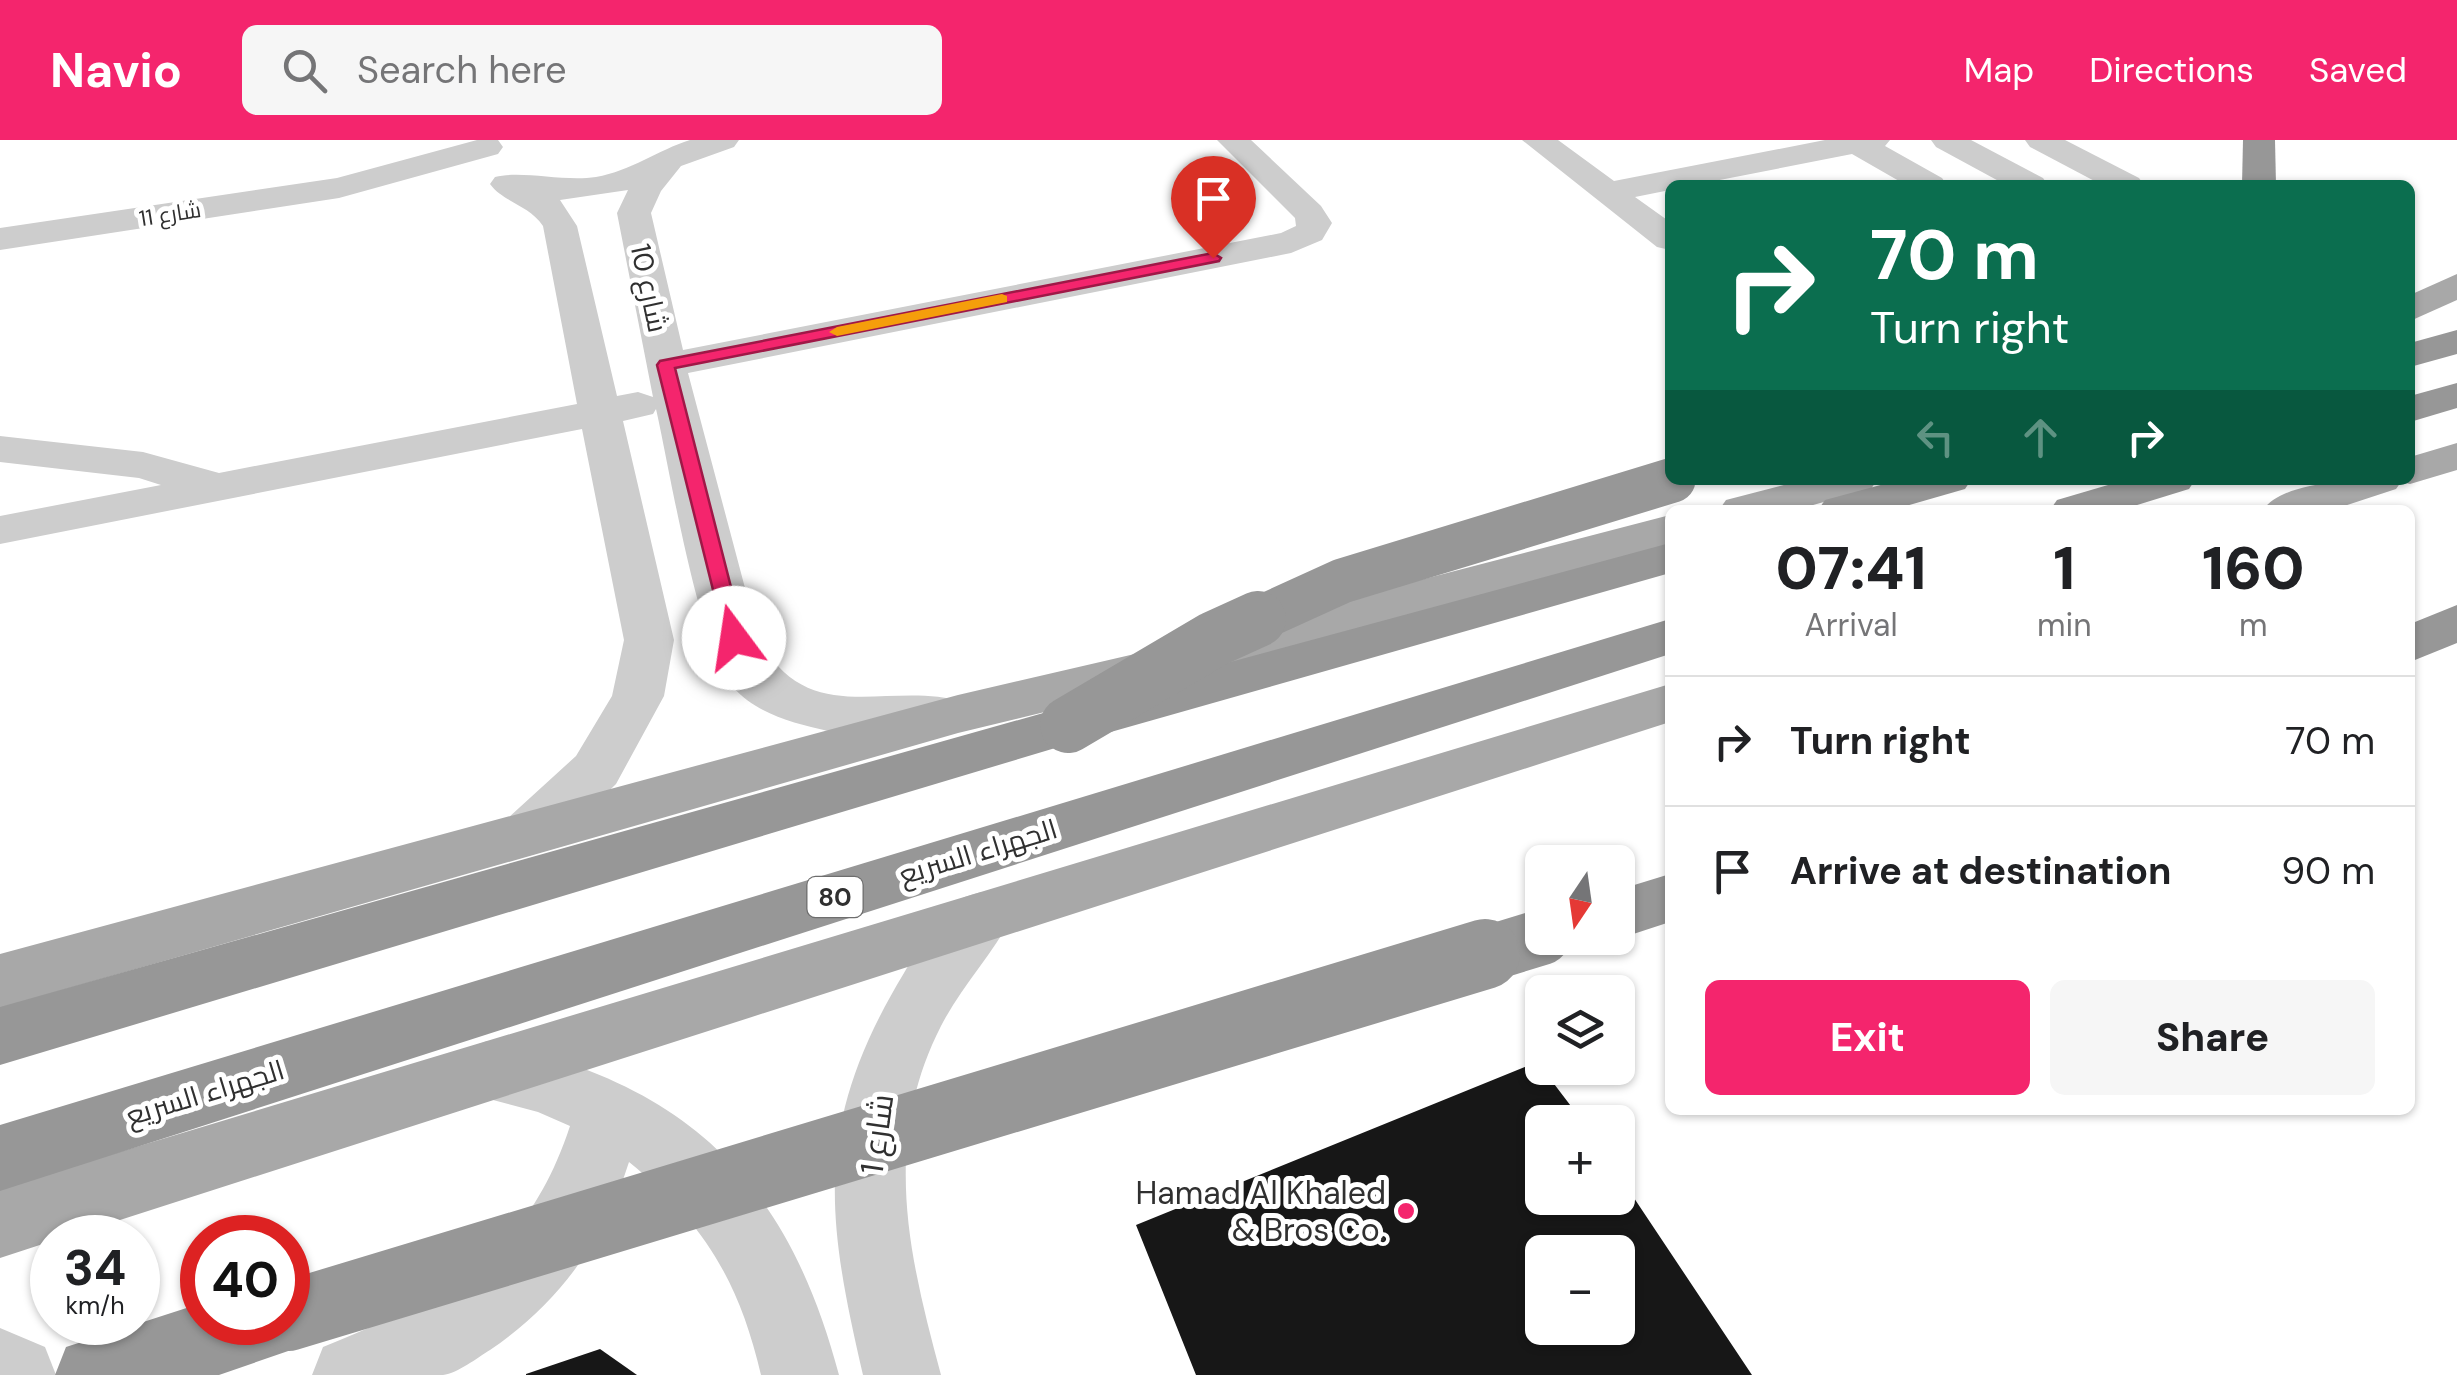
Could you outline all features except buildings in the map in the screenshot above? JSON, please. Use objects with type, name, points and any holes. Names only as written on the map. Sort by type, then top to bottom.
[{"type":"highway","points":[[2259,140],[2259,180]]},
{"type":"highway","points":[[2415,354],[2457,342]]},
{"type":"highway","points":[[2415,408],[2457,395]]},
{"type":"highway","points":[[1068,725],[1214,639],[1342,581],[1665,483]]},
{"type":"highway","points":[[1860,505],[1931,485]]},
{"type":"highway","points":[[2089,505],[2156,485]]},
{"type":"highway","points":[[0,1036],[1068,725],[1665,559]]},
{"type":"highway","points":[[2415,643],[2457,622]]},
{"type":"highway","name":"الجهراء السريع","points":[[0,1158],[1665,638]]},
{"type":"highway","points":[[1635,909],[1665,900]]},
{"type":"highway","points":[[310,1309],[1525,942]]},
{"type":"highway","points":[[94,1375],[192,1345]]},
{"type":"main road","points":[[2415,307],[2457,286]]},
{"type":"main road","points":[[2415,469],[2457,456]]},
{"type":"main road","points":[[1761,505],[1836,485]]},
{"type":"main road","points":[[2302,505],[2364,485]]},
{"type":"main road","points":[[0,981],[958,714],[1140,671],[1665,530]]},
{"type":"main road","points":[[0,1223],[1665,705]]},
{"type":"street","points":[[676,152],[723,140]]},
{"type":"street","points":[[0,530],[602,411],[670,381],[1292,242],[1310,233],[1315,223],[1309,212],[1233,140]]},
{"type":"street","points":[[1538,140],[1665,235]]},
{"type":"street","points":[[1948,140],[2022,180]]},
{"type":"street","points":[[2040,140],[2117,180]]},
{"type":"street","points":[[1705,180],[1730,178],[1789,156],[1865,142],[1922,180]]},
{"type":"street","points":[[492,144],[481,161],[488,174],[547,206],[560,226],[649,640],[638,696],[596,770],[528,834]]},
{"type":"street","name":"شارع 11","points":[[0,240],[339,188],[492,144]]},
{"type":"street","name":"شارع 11","points":[[339,188],[512,185],[555,190],[597,186],[637,176],[676,152]]},
{"type":"street","name":"شارع 10","points":[[676,152],[646,189],[634,213],[670,381],[734,638],[752,675],[794,704],[862,719],[958,714]]},
{"type":"street","points":[[1789,156],[1828,180]]},
{"type":"street","points":[[1608,192],[1665,183]]},
{"type":"street","points":[[0,449],[143,464],[211,486]]},
{"type":"street","points":[[0,563],[54,519]]},
{"type":"street","name":"شارع 1","points":[[902,1375],[877,1272],[869,1213],[869,1154],[895,1047],[947,956],[981,918]]},
{"type":"street","points":[[487,1071],[551,1086],[610,1111],[675,1154],[710,1186],[751,1238],[792,1330],[800,1375]]},
{"type":"street","points":[[350,1375],[450,1334],[507,1294],[552,1246],[581,1195],[610,1111]]},
{"type":"street","points":[[0,1367],[17,1375]]},
{"type":"slow traffic","points":[[837,332],[1002,299]]},
{"type":"place","name":"Hamad Al Khaled & Bros Co.","points":[[1406,1211]]},
{"type":"route","points":[[734,638],[666,365],[1213,258]]}]
